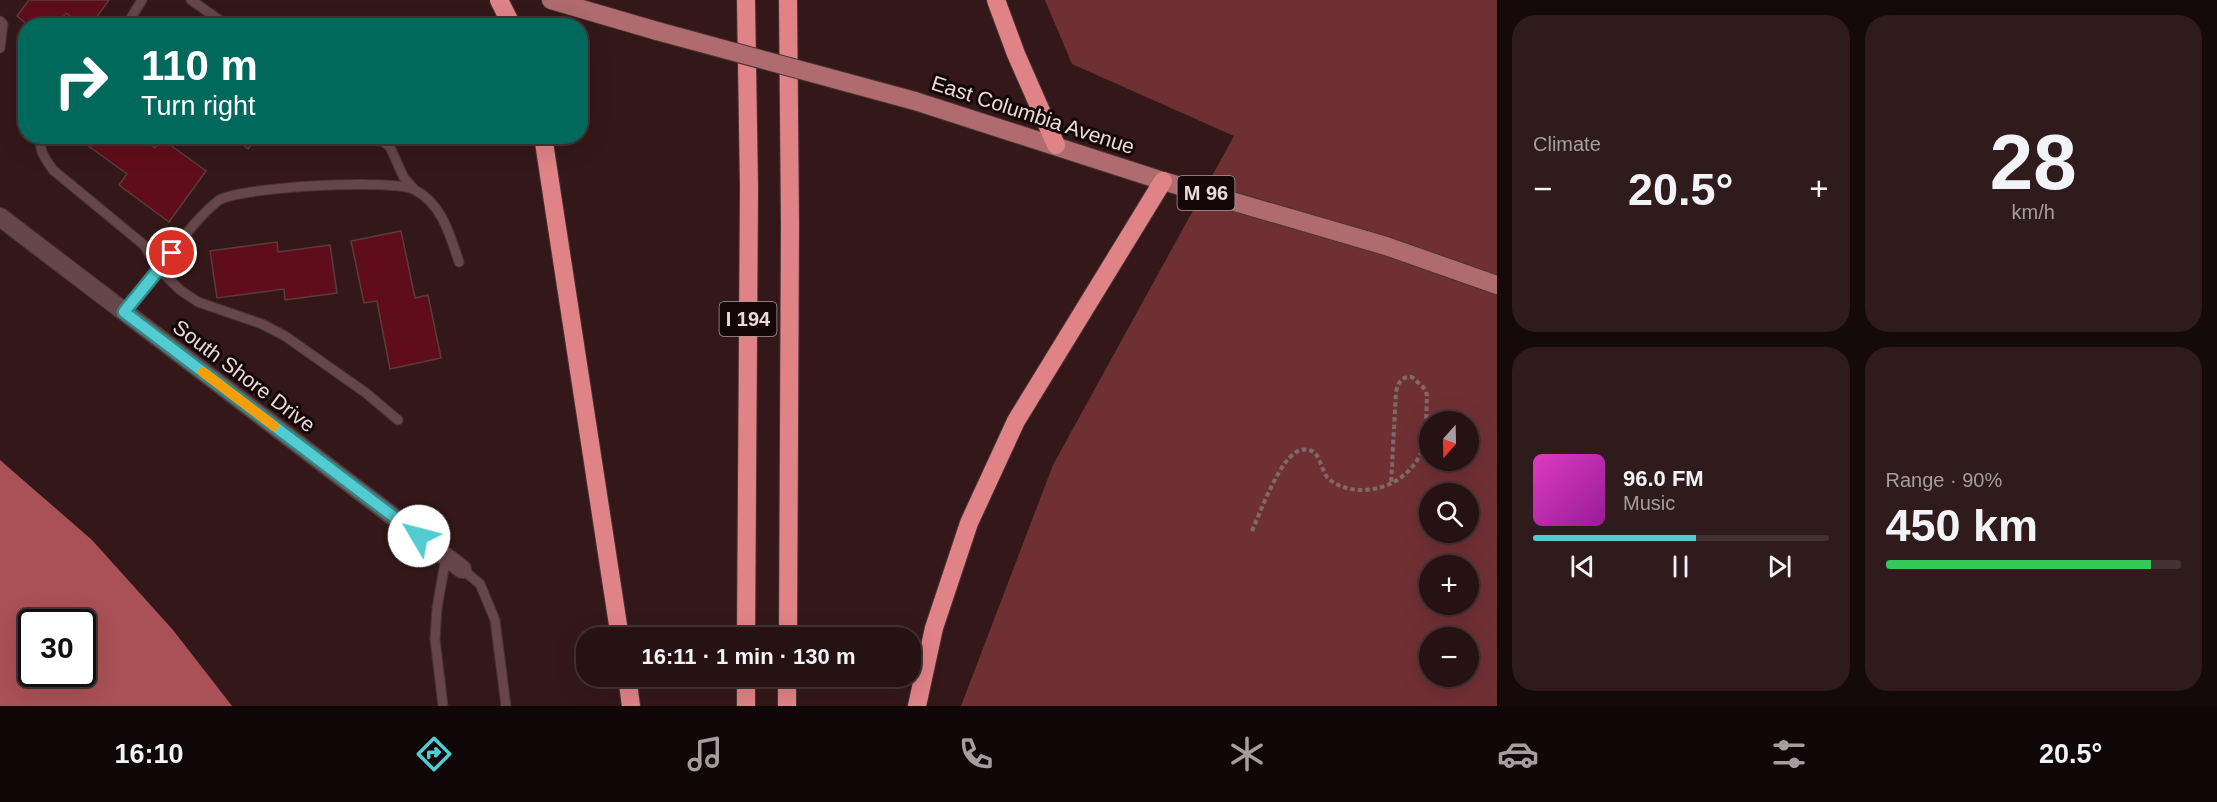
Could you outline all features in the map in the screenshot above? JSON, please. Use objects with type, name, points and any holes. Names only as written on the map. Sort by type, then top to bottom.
[{"type":"highway","points":[[499,0],[508,18]]},
{"type":"highway","name":"I 194","points":[[746,0],[749,188],[746,627]]},
{"type":"highway","name":"I 194","points":[[788,627],[789,0]]},
{"type":"highway","points":[[996,0],[1016,54],[1056,145]]},
{"type":"highway","points":[[544,144],[618,627]]},
{"type":"highway","points":[[917,706],[934,628],[969,523],[1011,432],[1163,181]]},
{"type":"highway","points":[[628,687],[631,706]]},
{"type":"highway","points":[[746,687],[746,706]]},
{"type":"highway","points":[[787,706],[788,687]]},
{"type":"main road","name":"East Columbia Avenue","points":[[551,0],[915,101],[1163,181],[1386,246],[1497,285]]},
{"type":"street","name":"South Shore Drive","points":[[0,218],[462,569]]},
{"type":"lane","points":[[131,18],[142,0]]},
{"type":"lane","points":[[190,0],[216,18]]},
{"type":"lane","points":[[0,21],[3,24],[0,48]]},
{"type":"lane","points":[[40,144],[42,154],[53,170],[144,245],[159,269],[180,290],[198,302],[262,324],[285,336],[366,393],[398,420]]},
{"type":"lane","points":[[386,144],[390,147],[404,178],[438,210],[459,262]]},
{"type":"lane","points":[[124,312],[197,221],[220,199],[296,187],[391,184],[413,188]]},
{"type":"lane","points":[[443,706],[435,639],[437,608],[446,556]]},
{"type":"lane","points":[[462,569],[480,584],[495,620],[506,706]]},
{"type":"path","points":[[1252,531],[1275,477],[1295,452],[1303,449],[1310,450],[1316,454],[1325,476],[1351,489],[1370,489],[1391,484],[1409,471],[1422,451],[1427,395],[1425,388],[1412,376],[1401,379],[1396,392],[1391,484]]},
{"type":"shaded area","points":[[1045,0],[1497,0],[1497,706],[961,706],[1053,465],[1234,136],[1072,64]]},
{"type":"shaded area","points":[[0,460],[92,540],[173,630],[232,706],[0,706]]},
{"type":"building","points":[[29,0],[109,0],[96,18],[73,18],[66,13],[63,18],[19,18],[17,16]]},
{"type":"building","points":[[86,144],[150,144],[155,148],[158,144],[169,144],[206,171],[169,222],[119,185],[127,174]]},
{"type":"building","points":[[242,144],[252,144],[248,149]]},
{"type":"building","points":[[401,231],[415,298],[428,295],[441,358],[390,369],[377,301],[364,303],[351,241]]},
{"type":"building","points":[[277,242],[278,252],[330,245],[337,293],[285,300],[284,289],[217,298],[210,251]]},
{"type":"slow traffic","points":[[203,372],[274,426]]},
{"type":"route","points":[[172,253],[124,312],[419,536]]}]
